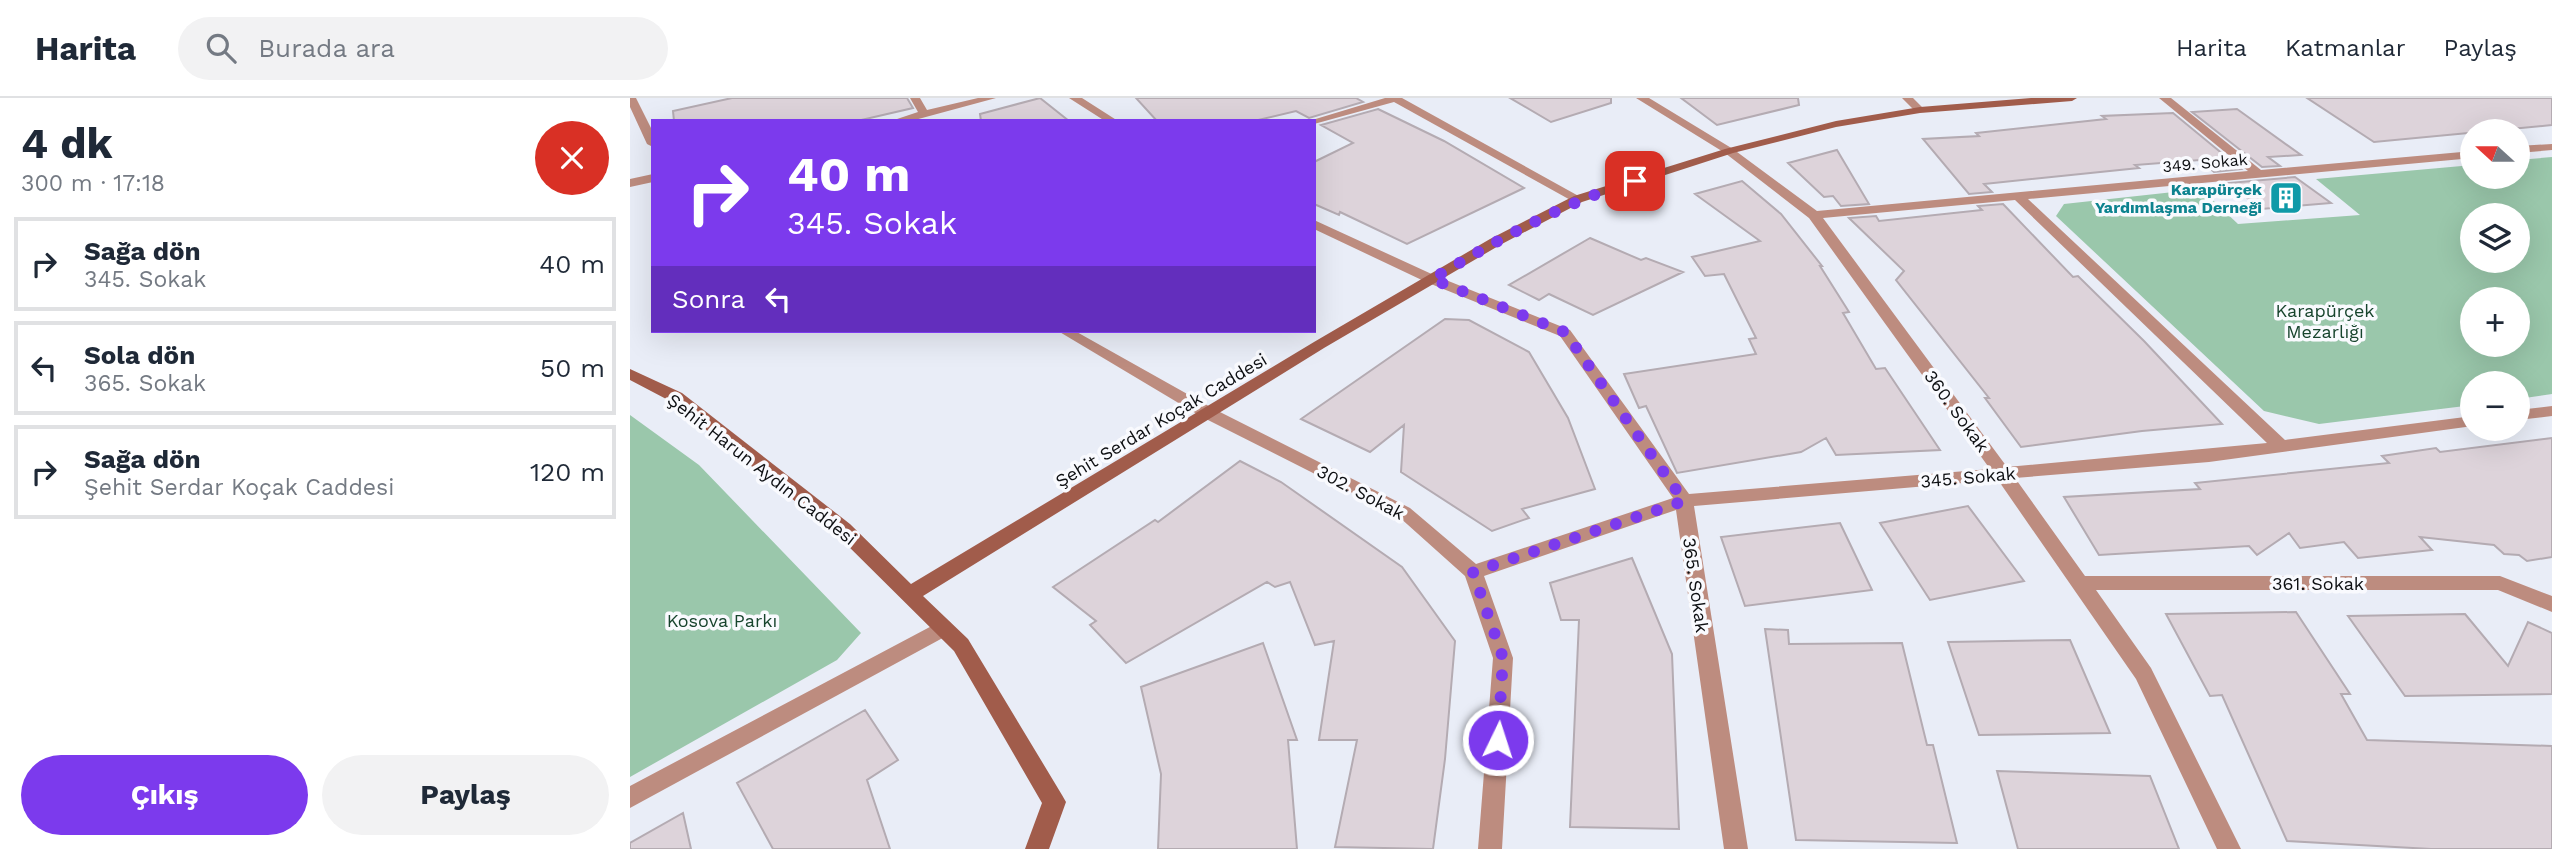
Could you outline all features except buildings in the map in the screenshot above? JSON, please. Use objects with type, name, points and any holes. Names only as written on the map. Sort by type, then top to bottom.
[{"type":"street","points":[[631,98],[636,120],[651,141]]},
{"type":"street","points":[[915,98],[924,114]]},
{"type":"street","points":[[904,119],[991,98]]},
{"type":"street","points":[[1074,98],[1110,119]]},
{"type":"street","points":[[1316,120],[1395,98],[1578,199]]},
{"type":"street","name":"360. Sokak","points":[[1641,98],[1729,151],[1814,215],[2003,474],[2144,674],[2229,849]]},
{"type":"street","points":[[1907,98],[1920,110]]},
{"type":"street","name":"Şehit Serdar Koçak Caddesi","points":[[909,595],[1432,279],[1578,199],[1729,151],[1836,124],[1920,110],[2072,98]]},
{"type":"street","points":[[2164,98],[2259,174]]},
{"type":"street","points":[[2530,149],[2552,147]]},
{"type":"street","name":"349. Sokak","points":[[1814,215],[2460,155]]},
{"type":"street","points":[[630,183],[651,178]]},
{"type":"street","points":[[2018,195],[2281,446]]},
{"type":"street","name":"365. Sokak","points":[[1316,225],[1432,279],[1565,332],[1684,501],[1735,849]]},
{"type":"street","name":"302. Sokak","points":[[1068,333],[1208,413],[1404,512],[1473,572],[1503,658],[1490,849]]},
{"type":"street","name":"Şehit Harun Aydın Caddesi","points":[[630,374],[676,397],[843,529],[961,645],[1054,802],[1037,849]]},
{"type":"street","points":[[2530,414],[2552,411]]},
{"type":"street","name":"345. Sokak","points":[[1473,572],[1684,501],[2003,474],[2281,446],[2460,423]]},
{"type":"street","name":"361. Sokak","points":[[2080,583],[2500,583],[2552,604]]},
{"type":"street","points":[[630,798],[943,628]]},
{"type":"green space","name":"Karapürçek Mezarlığı","points":[[2552,157],[2552,394],[2530,397],[2530,371],[2460,371],[2460,407],[2319,424],[2264,411],[2056,216],[2064,204],[2201,189],[2238,224],[2360,215],[2316,179],[2460,166],[2460,189],[2530,189],[2530,159]]},
{"type":"green space","name":"Kosova Parkı","points":[[630,415],[699,465],[861,633],[837,660],[630,777]]},
{"type":"place","name":"Karapürçek Yardımlaşma Derneği","points":[[2286,198]]},
{"type":"route","points":[[1498,740],[1503,658],[1473,572],[1684,501],[1565,332],[1432,279],[1549,213],[1578,199],[1635,181]]}]
